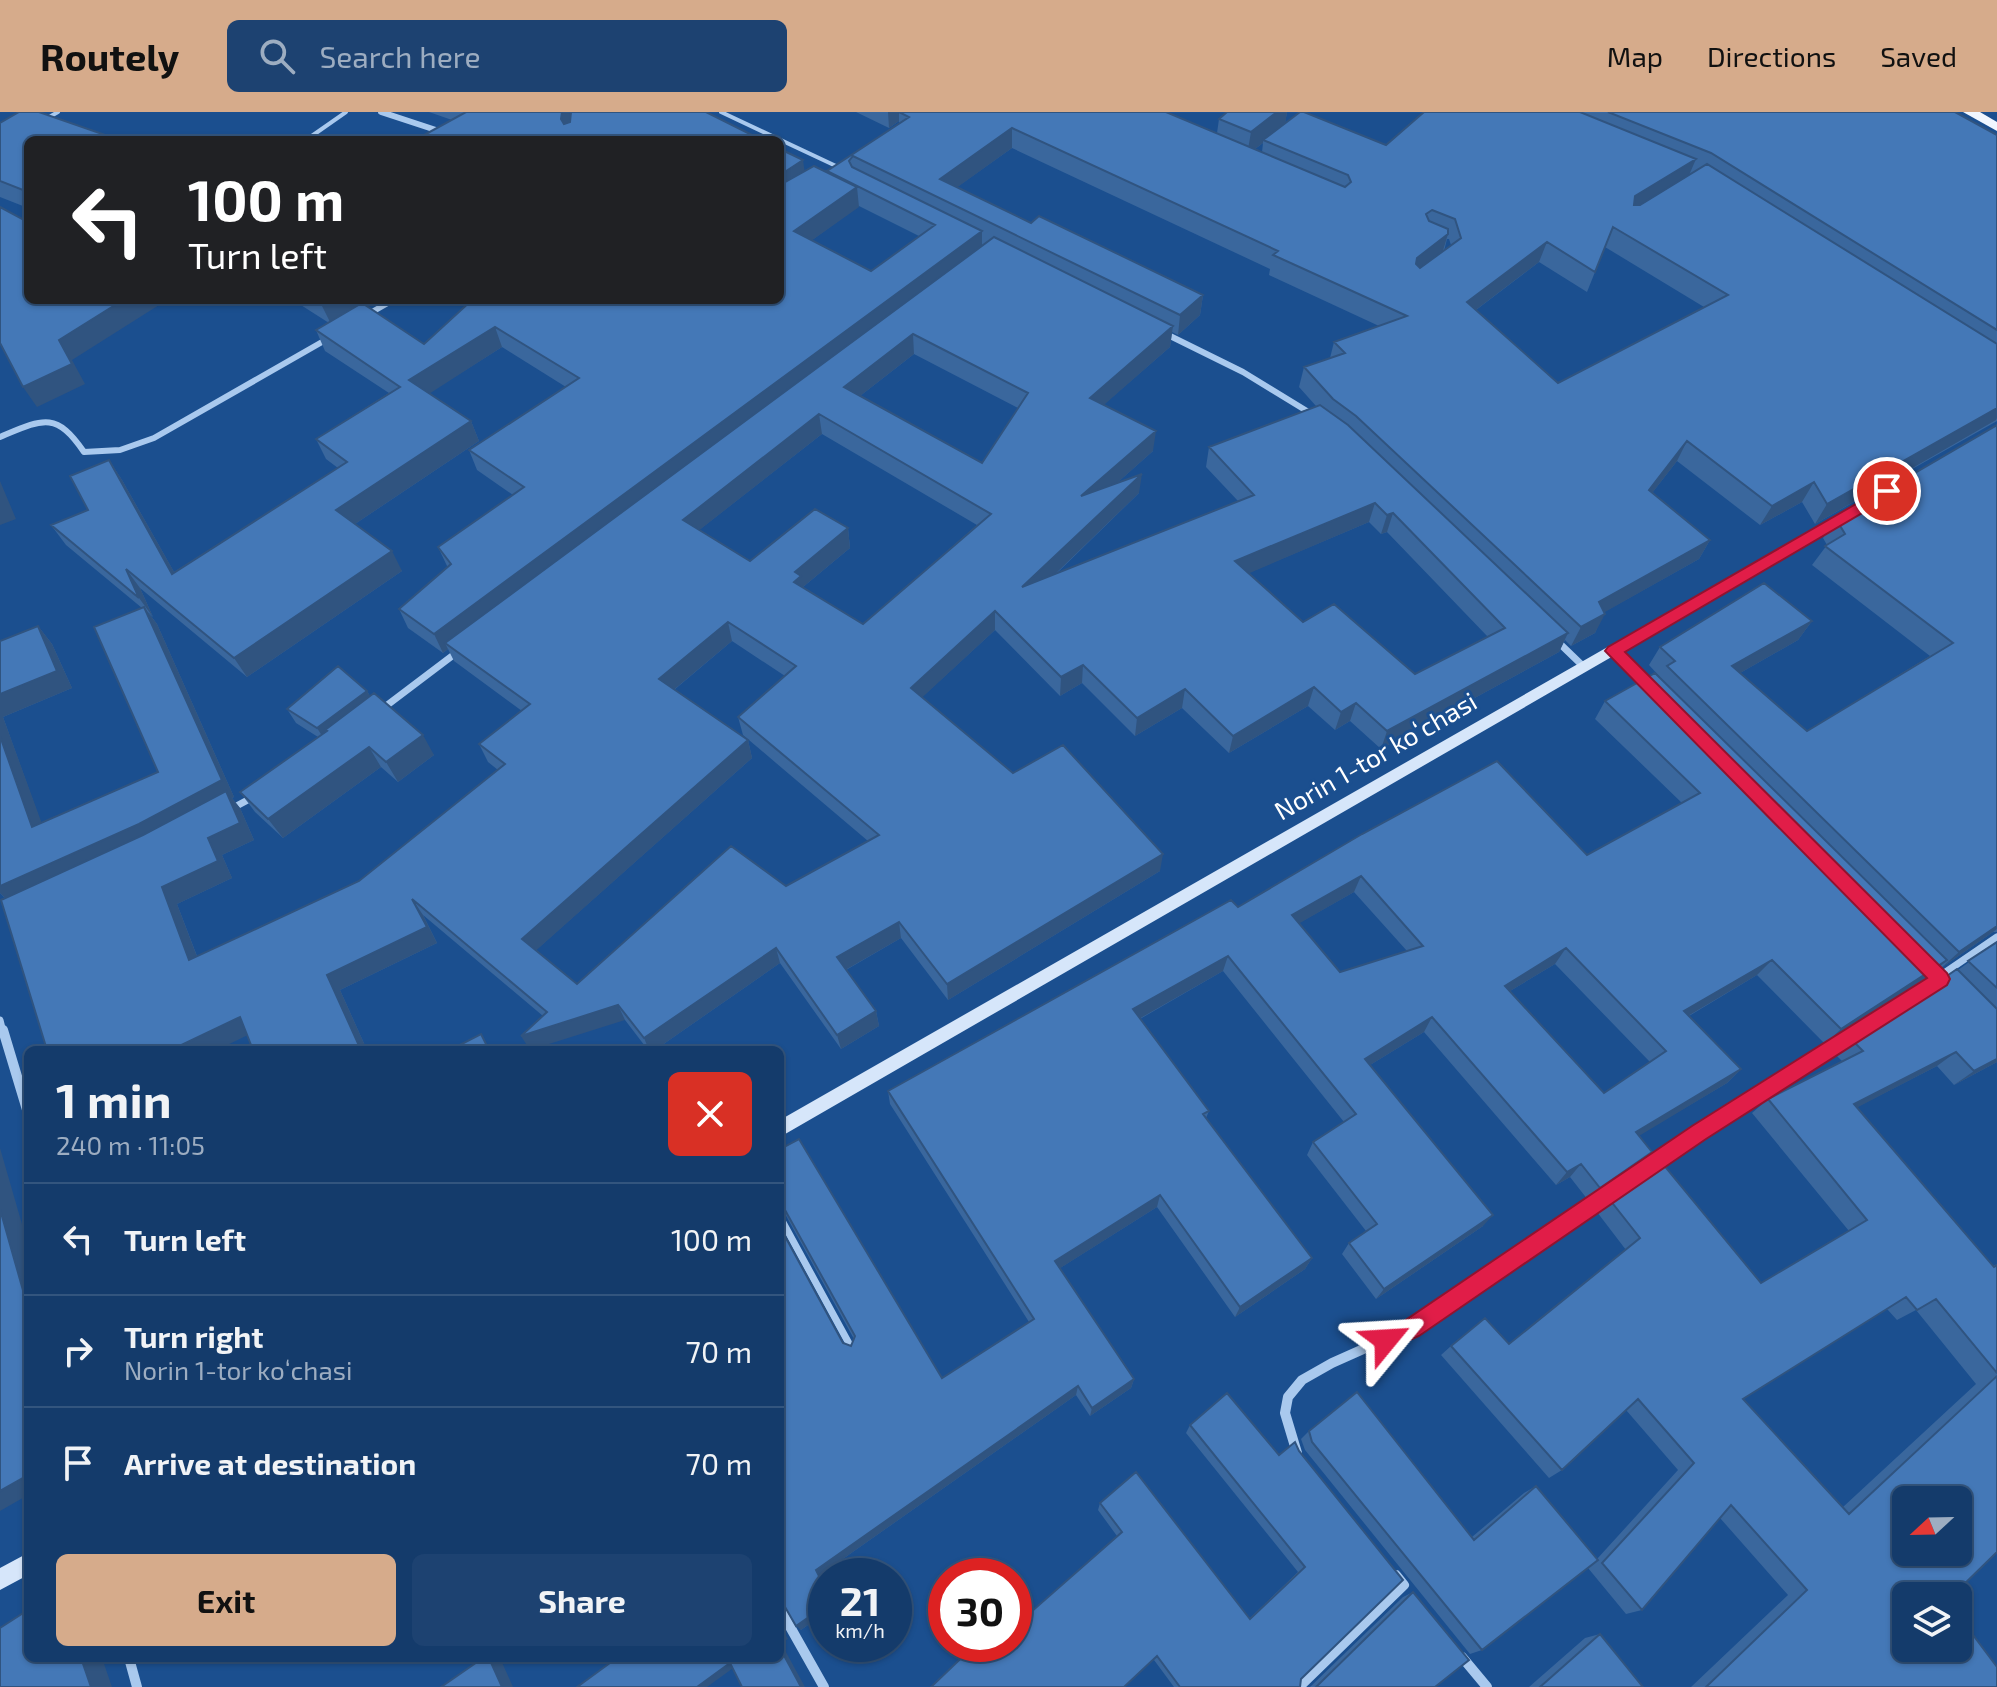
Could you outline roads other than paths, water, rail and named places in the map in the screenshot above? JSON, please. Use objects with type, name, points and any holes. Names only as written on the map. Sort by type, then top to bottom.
[{"type":"main road","points":[[1970,112],[1997,127]]},
{"type":"street","points":[[381,112],[450,134]]},
{"type":"street","points":[[353,324],[386,304]]},
{"type":"street","points":[[1160,331],[1284,395],[1327,425]]},
{"type":"street","points":[[0,437],[29,425],[53,423],[69,429],[84,452],[103,454],[128,450],[339,332]]},
{"type":"street","name":"Norin 1-tor koʻchasi","points":[[784,1127],[1860,507]]},
{"type":"street","points":[[1551,635],[1584,667]]},
{"type":"street","points":[[369,719],[468,644]]},
{"type":"street","points":[[1613,651],[1658,697]]},
{"type":"street","points":[[222,814],[260,793]]},
{"type":"street","points":[[1308,1466],[1288,1436],[1286,1418],[1290,1391],[1306,1377],[1411,1329],[1699,1133],[1941,979],[1997,937]]},
{"type":"street","points":[[1929,968],[1952,990]]},
{"type":"street","points":[[0,1020],[24,1100]]},
{"type":"street","points":[[1385,1562],[1413,1597]]},
{"type":"street","points":[[0,1580],[24,1565]]},
{"type":"street","points":[[1299,1687],[1404,1585]]},
{"type":"street","points":[[784,1616],[824,1687]]},
{"type":"street","points":[[1450,1642],[1487,1687]]},
{"type":"street","points":[[130,1662],[137,1687]]},
{"type":"lane","points":[[35,126],[58,112]]},
{"type":"lane","points":[[312,136],[346,112]]},
{"type":"lane","points":[[721,112],[772,136]]},
{"type":"lane","points":[[784,142],[836,166]]},
{"type":"lane","points":[[825,173],[848,158]]},
{"type":"lane","points":[[784,1224],[852,1349]]}]
